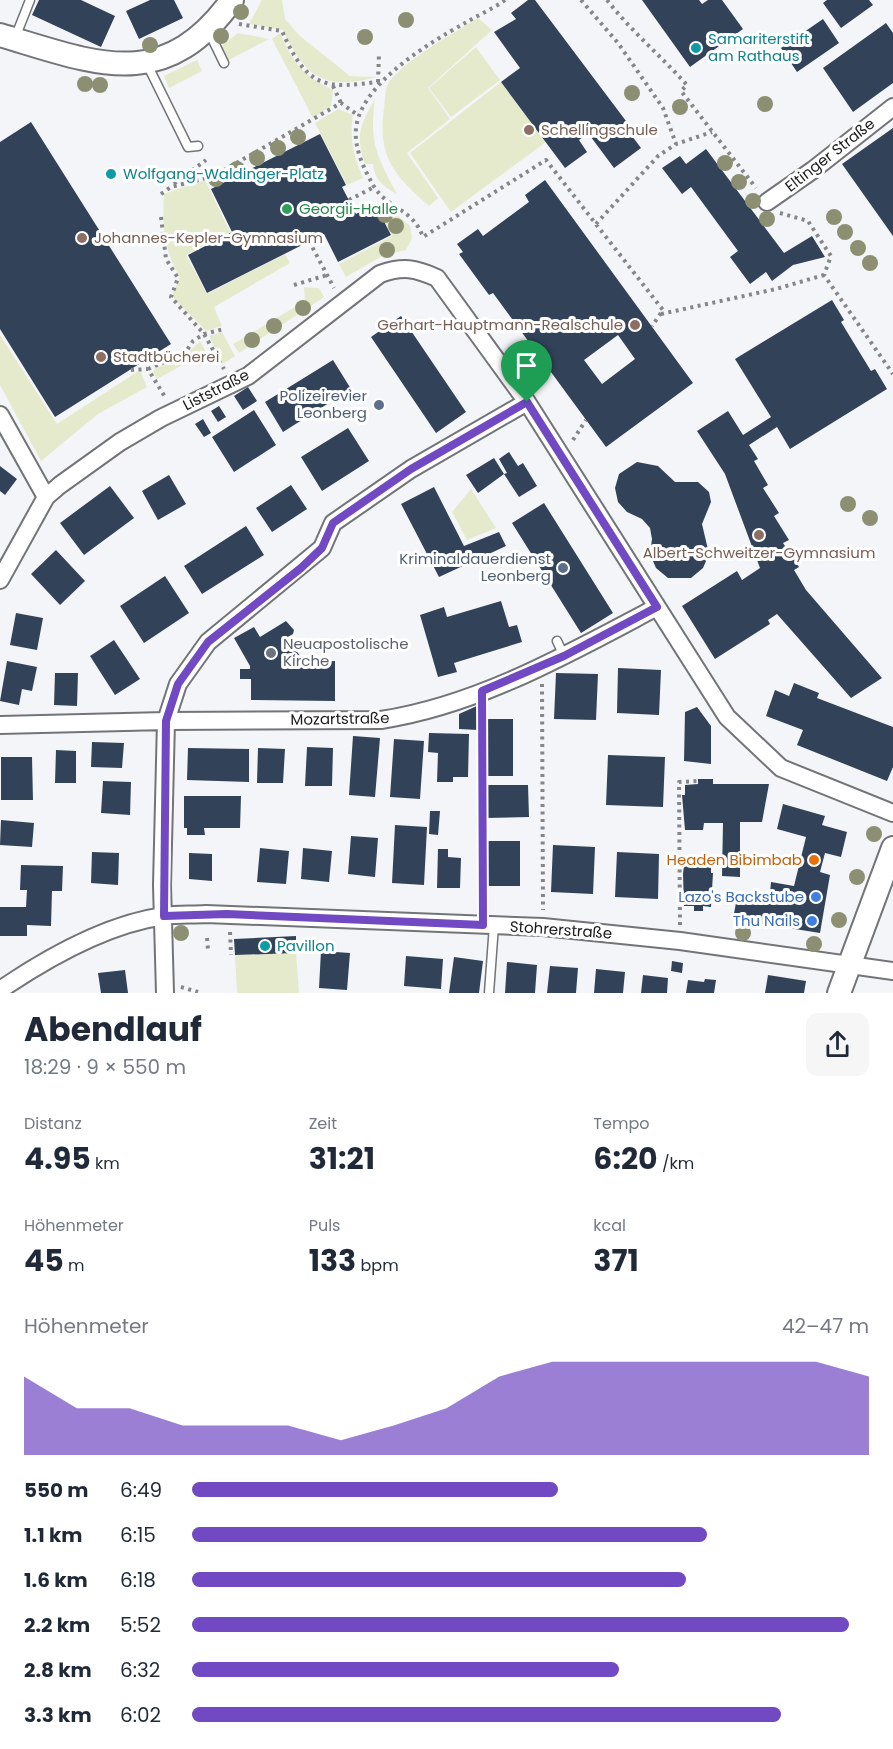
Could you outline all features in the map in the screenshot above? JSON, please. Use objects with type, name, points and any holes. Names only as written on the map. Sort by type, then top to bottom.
[{"type":"street","points":[[7,37],[89,61],[114,65],[146,62],[169,56],[213,25],[232,0]]},
{"type":"street","name":"Eltinger Straße","points":[[767,202],[813,170],[893,107]]},
{"type":"street","name":"Liststraße","points":[[0,580],[46,498],[120,442],[173,411],[248,376],[380,274],[398,268],[416,268],[437,278],[527,402]]},
{"type":"street","points":[[165,993],[166,721],[178,684],[208,642],[303,572],[322,548],[333,523],[411,469],[527,402],[727,717],[781,768],[893,813]]},
{"type":"street","points":[[0,416],[46,498]]},
{"type":"street","name":"Mozartstraße","points":[[0,725],[166,721],[381,720],[404,710],[482,691],[542,665],[560,649],[657,607]]},
{"type":"street","points":[[839,993],[893,848]]},
{"type":"street","name":"Stohrerstraße","points":[[0,990],[48,958],[130,925],[164,916],[227,914],[543,927],[680,941],[893,971]]},
{"type":"lane","points":[[7,37],[30,0]]},
{"type":"lane","points":[[213,25],[224,63]]},
{"type":"lane","points":[[146,62],[188,147],[198,146]]},
{"type":"lane","points":[[489,925],[489,993]]},
{"type":"path","points":[[505,0],[409,57],[384,81],[359,116],[356,130],[357,145],[374,187],[385,199],[417,222],[423,237],[546,160],[663,310],[652,326]]},
{"type":"path","points":[[581,0],[618,43],[663,108],[676,144]]},
{"type":"path","points":[[607,0],[628,28],[656,51],[687,86],[681,91],[767,202],[782,215],[808,221],[831,256],[824,275]]},
{"type":"path","points":[[213,25],[282,31],[295,60],[317,80],[333,87],[384,81]]},
{"type":"path","points":[[378,82],[379,53]]},
{"type":"path","points":[[333,87],[342,103],[359,116]]},
{"type":"path","points":[[171,187],[214,176],[342,103]]},
{"type":"path","points":[[596,225],[658,156],[676,144],[712,132]]},
{"type":"path","points":[[161,194],[206,160]]},
{"type":"path","points":[[349,200],[374,187]]},
{"type":"path","points":[[161,217],[166,259],[178,278],[171,297],[204,334],[231,383]]},
{"type":"path","points":[[309,241],[342,305]]},
{"type":"path","points":[[294,285],[327,275]]},
{"type":"path","points":[[660,314],[776,289],[824,275]]},
{"type":"path","points":[[824,275],[893,374]]},
{"type":"path","points":[[130,370],[148,369],[185,353],[193,341],[204,334],[224,329]]},
{"type":"path","points":[[148,369],[173,411]]},
{"type":"path","points":[[562,455],[586,420]]},
{"type":"path","points":[[542,665],[543,927]]},
{"type":"path","points":[[482,691],[489,925]]},
{"type":"path","points":[[680,941],[679,782],[698,782]]},
{"type":"path","points":[[207,938],[208,950]]},
{"type":"path","points":[[230,939],[231,956]]},
{"type":"path","points":[[189,992],[198,992]]},
{"type":"green space","points":[[262,0],[282,0],[285,19],[300,36],[350,76],[377,77],[343,82],[330,81],[318,76],[300,59],[283,30],[249,24]]},
{"type":"green space","points":[[478,18],[492,30],[428,88],[450,119],[407,153],[438,198],[429,206],[398,175],[386,153],[383,126],[386,88],[402,68]]},
{"type":"green space","points":[[238,33],[269,39],[225,62],[219,48]]},
{"type":"green space","points":[[280,33],[300,67],[313,79],[333,90],[331,106],[313,118],[272,39]]},
{"type":"green space","points":[[476,47],[500,80],[451,117],[429,88]]},
{"type":"green space","points":[[197,60],[202,71],[169,88],[164,76]]},
{"type":"green space","points":[[501,82],[546,142],[451,212],[410,153]]},
{"type":"green space","points":[[375,99],[373,127],[376,149],[397,194],[380,182],[373,164],[365,164],[360,146],[363,124]]},
{"type":"green space","points":[[338,109],[353,115],[353,147],[363,178],[347,185],[315,123]]},
{"type":"green space","points":[[205,180],[230,232],[186,255],[207,294],[285,254],[290,263],[214,307],[222,326],[206,331],[172,296],[180,277],[170,258],[163,216],[164,194]]},
{"type":"green space","points":[[377,204],[384,204],[410,226],[412,238],[406,250],[382,256],[346,277],[339,264],[392,236]]},
{"type":"green space","points":[[304,287],[319,288],[324,297],[239,353],[233,344],[305,301]]},
{"type":"green space","points":[[222,332],[235,356],[223,364],[209,336]]},
{"type":"green space","points":[[0,335],[57,424],[140,370],[147,387],[98,414],[41,461],[0,385]]},
{"type":"green space","points":[[200,341],[206,352],[157,379],[154,369],[185,356]]},
{"type":"green space","points":[[471,489],[496,528],[467,540],[452,512]]},
{"type":"green space","points":[[296,953],[299,993],[237,993],[235,955]]},
{"type":"building","points":[[39,0],[81,0],[115,16],[101,47],[32,15]]},
{"type":"building","points":[[150,0],[174,0],[183,18],[139,39],[126,11]]},
{"type":"building","points":[[528,0],[535,0],[626,121],[623,124],[641,148],[614,168],[588,133],[579,140],[587,152],[565,168],[501,82],[520,68],[494,32],[516,19],[511,13]]},
{"type":"building","name":"Samariterstift am Rathaus","points":[[642,0],[699,0],[702,4],[708,0],[722,0],[743,29],[690,67]]},
{"type":"building","points":[[827,0],[869,0],[873,5],[841,28],[823,3]]},
{"type":"building","points":[[823,19],[839,43],[797,72],[781,48]]},
{"type":"building","points":[[886,23],[893,33],[893,83],[853,112],[823,68]]},
{"type":"building","points":[[31,122],[171,344],[55,417],[0,329],[0,142]]},
{"type":"building","points":[[893,128],[893,236],[842,164]]},
{"type":"building","name":"Georgii-Halle","points":[[320,134],[346,185],[342,187],[356,214],[375,204],[391,235],[338,262],[324,234],[207,293],[188,255],[232,232],[211,189]]},
{"type":"building","points":[[706,149],[784,253],[812,236],[825,257],[793,265],[772,281],[766,272],[750,284],[730,257],[738,251],[691,187],[682,194],[662,168],[680,156],[686,164]]},
{"type":"building","points":[[545,180],[693,383],[606,447],[493,293],[489,295],[459,254],[463,252],[457,244],[478,229],[483,236],[529,202],[525,195]],"holes":[[[618,335],[635,359],[602,384],[584,360]]]},
{"type":"building","points":[[832,300],[844,320],[841,322],[871,371],[875,369],[887,389],[790,449],[777,427],[749,445],[758,459],[754,461],[768,485],[763,488],[779,513],[774,516],[789,540],[783,543],[799,567],[794,570],[806,590],[882,678],[851,698],[777,614],[768,620],[770,624],[715,659],[682,606],[737,571],[742,580],[760,568],[725,474],[697,431],[728,411],[743,435],[771,417],[735,359]]},
{"type":"building","points":[[401,316],[466,412],[436,433],[371,337]]},
{"type":"building","points":[[333,360],[351,389],[283,432],[265,402]]},
{"type":"building","points":[[248,387],[257,401],[243,410],[234,396]]},
{"type":"building","points":[[219,406],[226,417],[218,422],[211,411]]},
{"type":"building","points":[[254,410],[276,445],[234,472],[212,437]]},
{"type":"building","points":[[203,419],[211,433],[204,437],[195,424]]},
{"type":"building","points":[[348,428],[369,461],[322,491],[301,457]]},
{"type":"building","points":[[509,452],[518,466],[523,463],[537,486],[519,497],[504,474],[507,473],[499,459]]},
{"type":"building","points":[[494,458],[504,474],[478,493],[466,475]]},
{"type":"building","points":[[637,462],[658,466],[675,482],[698,482],[709,492],[711,502],[702,524],[709,554],[703,568],[691,578],[668,578],[656,568],[650,554],[652,539],[650,528],[642,519],[627,512],[618,502],[615,488],[619,474]]},
{"type":"building","points":[[0,466],[17,479],[5,495],[0,491]]},
{"type":"building","points":[[169,475],[186,504],[158,520],[142,491]]},
{"type":"building","points":[[291,485],[307,509],[272,532],[256,508]]},
{"type":"building","points":[[110,486],[134,518],[84,555],[60,523]]},
{"type":"building","points":[[434,487],[464,546],[499,532],[506,546],[439,577],[401,504]]},
{"type":"building","name":"Kriminaldauerdienst Leonberg","points":[[544,503],[613,613],[581,633],[512,523]]},
{"type":"building","points":[[246,526],[264,555],[202,594],[184,566]]},
{"type":"building","points":[[56,550],[85,581],[60,605],[31,574]]},
{"type":"building","points":[[165,576],[189,613],[144,643],[120,606]]},
{"type":"building","points":[[501,601],[509,627],[517,625],[522,642],[454,663],[457,672],[438,677],[420,615],[444,607],[447,617]]},
{"type":"building","points":[[16,613],[43,618],[37,650],[10,645]]},
{"type":"building","name":"Neuapostolische Kirche","points":[[286,621],[294,630],[293,634],[286,638],[305,662],[335,661],[335,701],[251,700],[251,679],[240,679],[240,669],[250,669],[250,666],[234,638],[254,627],[260,637]]},
{"type":"building","points":[[114,640],[140,679],[115,695],[90,656]]},
{"type":"building","points":[[7,661],[37,667],[32,691],[22,689],[19,705],[0,701]]},
{"type":"building","points":[[618,668],[661,670],[659,715],[617,713]]},
{"type":"building","points":[[55,673],[78,673],[77,706],[54,705]]},
{"type":"building","points":[[556,673],[598,674],[596,720],[554,719]]},
{"type":"building","points":[[794,683],[819,693],[817,698],[893,727],[893,767],[887,781],[797,745],[803,730],[766,716],[775,690],[789,696]]},
{"type":"building","points":[[479,705],[478,730],[459,729],[459,714]]},
{"type":"building","points":[[697,707],[711,726],[711,764],[684,761],[685,712]]},
{"type":"building","points":[[480,719],[513,719],[513,776],[480,776]]},
{"type":"building","points":[[429,733],[469,734],[468,777],[453,777],[453,782],[437,782],[438,753],[428,752]]},
{"type":"building","points":[[353,736],[380,738],[375,797],[349,795]]},
{"type":"building","points":[[394,739],[424,741],[420,799],[390,797]]},
{"type":"building","points":[[92,742],[124,743],[122,768],[91,767]]},
{"type":"building","points":[[307,747],[333,748],[332,786],[305,786]]},
{"type":"building","points":[[188,748],[249,749],[249,782],[187,780]]},
{"type":"building","points":[[258,748],[285,749],[283,783],[257,783]]},
{"type":"building","points":[[56,750],[76,751],[76,783],[55,783]]},
{"type":"building","points":[[608,755],[665,757],[663,807],[606,805]]},
{"type":"building","points":[[1,757],[32,757],[33,800],[1,800]]},
{"type":"building","points":[[698,779],[713,779],[713,784],[769,784],[762,822],[740,822],[740,877],[722,876],[723,823],[704,823],[703,830],[685,830],[682,795],[685,795],[685,785],[698,784]]},
{"type":"building","points":[[103,781],[131,782],[130,815],[101,813]]},
{"type":"building","points":[[485,785],[528,785],[529,817],[485,818]]},
{"type":"building","points":[[184,796],[241,796],[240,828],[204,828],[205,835],[187,835],[187,828],[184,828]]},
{"type":"building","points":[[783,804],[825,816],[822,825],[847,832],[841,857],[825,853],[820,872],[830,875],[820,933],[733,919],[738,892],[770,893],[771,882],[794,886],[806,837],[777,829]]},
{"type":"building","points":[[430,811],[440,811],[438,835],[429,834]]},
{"type":"building","points":[[1,820],[34,823],[32,847],[0,845]]},
{"type":"building","points":[[395,825],[427,827],[424,885],[392,883]]},
{"type":"building","points":[[351,836],[378,838],[375,877],[348,874]]},
{"type":"building","points":[[487,841],[520,841],[520,886],[487,886]]},
{"type":"building","points":[[553,845],[595,847],[593,894],[551,892]]},
{"type":"building","points":[[260,848],[289,851],[286,884],[257,882]]},
{"type":"building","points":[[303,848],[332,851],[329,882],[301,879]]},
{"type":"building","points":[[438,849],[448,849],[448,857],[461,858],[460,888],[437,888]]},
{"type":"building","points":[[92,852],[119,853],[118,885],[91,883]]},
{"type":"building","points":[[617,852],[659,854],[658,899],[615,897]]},
{"type":"building","points":[[189,853],[212,854],[212,881],[189,879]]},
{"type":"building","points":[[685,857],[711,857],[711,873],[713,873],[711,907],[703,906],[703,911],[694,911],[694,906],[684,906]]},
{"type":"building","points":[[21,865],[63,866],[62,891],[52,891],[51,926],[27,925],[27,936],[0,936],[0,907],[26,907],[27,890],[20,890]]},
{"type":"building","name":"Pavillon","points":[[296,936],[296,953],[235,955],[234,939]]},
{"type":"building","points":[[321,951],[350,953],[347,990],[319,988]]},
{"type":"building","points":[[406,956],[443,959],[441,989],[404,986]]},
{"type":"building","points":[[454,957],[483,961],[479,993],[449,993]]},
{"type":"building","points":[[672,961],[683,963],[682,973],[671,971]]},
{"type":"building","points":[[507,962],[537,965],[535,993],[505,993]]},
{"type":"building","points":[[550,966],[578,968],[576,993],[547,993]]},
{"type":"building","points":[[596,969],[625,972],[623,993],[594,993]]},
{"type":"building","points":[[125,970],[128,993],[101,993],[98,973]]},
{"type":"building","points":[[643,975],[668,978],[667,993],[641,993]]},
{"type":"building","points":[[768,975],[806,981],[804,993],[765,993]]},
{"type":"building","points":[[705,979],[716,980],[714,993],[686,993],[688,980],[704,982]]},
{"type":"place","name":"Samariterstift am Rathaus","points":[[696,48]]},
{"type":"place","name":"Schellingschule","points":[[529,130]]},
{"type":"place","name":"Wolfgang-Waldinger-Platz","points":[[111,174]]},
{"type":"place","name":"Georgii-Halle","points":[[287,209]]},
{"type":"place","name":"Johannes-Kepler-Gymnasium","points":[[82,238]]},
{"type":"place","name":"Gerhart-Hauptmann-Realschule","points":[[635,325]]},
{"type":"place","name":"Stadtbücherei","points":[[101,357]]},
{"type":"place","name":"Polizeirevier Leonberg","points":[[379,405]]},
{"type":"place","name":"Albert-Schweitzer-Gymnasium","points":[[759,535]]},
{"type":"place","name":"Kriminaldauerdienst Leonberg","points":[[563,568]]},
{"type":"place","name":"Neuapostolische Kirche","points":[[271,653]]},
{"type":"place","name":"Headen Bibimbab","points":[[814,860]]},
{"type":"place","name":"Lazo's Backstube","points":[[816,897]]},
{"type":"place","name":"Thu Nails","points":[[812,921]]},
{"type":"place","name":"Pavillon","points":[[265,946]]},
{"type":"route","points":[[527,402],[657,607],[564,656],[482,691],[483,925],[227,914],[164,916],[162,885],[166,721],[178,684],[208,642],[301,568],[322,548],[333,523],[411,469],[527,402]]}]
